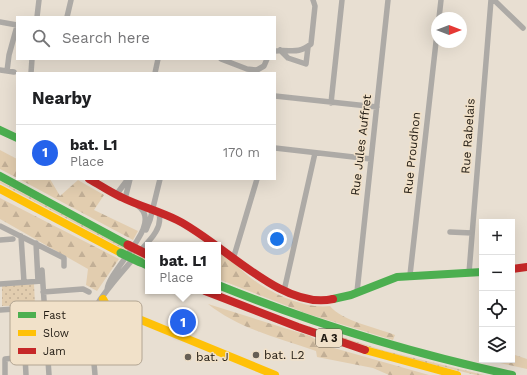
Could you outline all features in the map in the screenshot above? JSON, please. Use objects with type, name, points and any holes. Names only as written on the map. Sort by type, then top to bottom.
[{"type":"main road","points":[[0,130],[16,138]]},
{"type":"main road","points":[[0,176],[145,254]]},
{"type":"main road","points":[[91,180],[125,199],[172,218],[204,234],[215,242]]},
{"type":"main road","points":[[0,189],[78,232],[144,264]]},
{"type":"main road","points":[[221,246],[270,284],[284,291],[318,302],[357,292],[392,278],[410,275],[479,272]]},
{"type":"main road","points":[[515,269],[527,267]]},
{"type":"main road","name":"A 3","points":[[221,286],[260,302],[378,343],[512,375]]},
{"type":"main road","name":"A 3","points":[[212,294],[274,319],[346,344],[420,367],[457,375]]},
{"type":"main road","points":[[142,320],[276,375]]},
{"type":"street","points":[[37,16],[39,0]]},
{"type":"street","points":[[67,16],[72,0]]},
{"type":"street","points":[[277,50],[297,52],[303,50],[311,44],[315,6],[313,0]]},
{"type":"street","points":[[331,103],[342,0]]},
{"type":"street","name":"Rue Jules Auffret","points":[[357,292],[388,0]]},
{"type":"street","points":[[440,12],[441,0]]},
{"type":"street","name":"Rue Rabelais","points":[[469,273],[491,0]]},
{"type":"street","points":[[494,0],[523,28]]},
{"type":"street","points":[[0,22],[16,26]]},
{"type":"street","points":[[7,71],[9,55],[16,30]]},
{"type":"street","points":[[277,50],[288,58],[306,64],[308,47]]},
{"type":"street","name":"Rue Proudhon","points":[[410,275],[435,48]]},
{"type":"street","points":[[31,72],[32,60]]},
{"type":"street","points":[[154,72],[158,60]]},
{"type":"street","points":[[224,60],[247,69],[257,70],[264,66],[267,60]]},
{"type":"street","points":[[0,70],[14,72]]},
{"type":"street","points":[[276,96],[377,107]]},
{"type":"street","points":[[276,148],[371,160]]},
{"type":"street","points":[[284,291],[316,152]]},
{"type":"street","points":[[116,194],[128,180]]},
{"type":"street","points":[[129,180],[125,199],[140,207],[144,212],[144,225],[139,240]]},
{"type":"street","points":[[107,290],[107,283],[146,230],[156,212],[160,180]]},
{"type":"street","points":[[234,256],[257,180]]},
{"type":"street","points":[[154,235],[161,219],[156,212]]},
{"type":"street","points":[[148,242],[165,222],[172,218]]},
{"type":"street","points":[[0,226],[64,258],[64,266]]},
{"type":"street","points":[[450,232],[472,233]]},
{"type":"street","points":[[21,236],[24,282]]},
{"type":"street","points":[[0,240],[13,239]]},
{"type":"street","points":[[36,243],[44,301]]},
{"type":"street","points":[[101,301],[107,290],[145,246]]},
{"type":"street","points":[[40,281],[42,270]]},
{"type":"street","points":[[0,284],[40,281]]},
{"type":"street","points":[[43,292],[83,289],[89,292]]},
{"type":"street","points":[[0,310],[10,309]]},
{"type":"street","points":[[5,375],[2,369],[5,359],[10,358]]},
{"type":"street","points":[[25,365],[26,375]]},
{"type":"street","points":[[48,365],[49,375]]},
{"type":"street","points":[[94,365],[95,375]]},
{"type":"green space","points":[[0,150],[16,158],[16,177],[0,169]]},
{"type":"green space","points":[[21,180],[51,180],[60,196],[78,180],[104,195],[94,210],[138,231],[133,240]]},
{"type":"green space","points":[[0,181],[145,258],[145,260],[0,183]]},
{"type":"green space","points":[[0,198],[119,259],[97,291],[86,285],[88,269],[0,219]]},
{"type":"green space","points":[[223,252],[258,283],[283,297],[312,306],[330,306],[342,316],[395,335],[393,340],[308,314],[221,280],[221,253]]},
{"type":"green space","points":[[34,284],[35,301],[10,301],[10,306],[2,306],[2,286]]},
{"type":"green space","points":[[208,304],[310,336],[327,346],[429,375],[389,375],[373,368],[317,357],[316,351],[246,326],[220,313]]},
{"type":"green space","points":[[305,325],[382,350],[484,375],[476,375],[414,360],[319,332]]},
{"type":"green space","points":[[515,355],[527,359],[527,369],[500,363],[515,363]]},
{"type":"traffic: fast","points":[[0,130],[16,138]]},
{"type":"traffic: fast","points":[[0,176],[128,245]]},
{"type":"traffic: fast","points":[[121,253],[140,262]]},
{"type":"traffic: fast","points":[[140,262],[145,264]]},
{"type":"traffic: fast","points":[[333,299],[351,295],[397,277],[479,272]]},
{"type":"traffic: fast","points":[[221,286],[327,325],[363,336],[437,357],[512,375]]},
{"type":"traffic: slow","points":[[0,189],[121,253]]},
{"type":"traffic: slow","points":[[142,320],[275,375]]},
{"type":"traffic: slow","points":[[365,350],[457,375]]},
{"type":"traffic: jam","points":[[91,180],[128,200],[177,220],[195,230],[212,242]]},
{"type":"traffic: jam","points":[[128,245],[145,254]]},
{"type":"traffic: jam","points":[[221,249],[273,285],[293,295],[314,300],[333,299]]},
{"type":"traffic: jam","points":[[515,269],[527,267]]},
{"type":"traffic: jam","points":[[213,294],[298,327],[365,350]]},
{"type":"place","name":"bat. L1","points":[[183,322]]},
{"type":"place","name":"bat. L2","points":[[256,355]]},
{"type":"place","name":"bat. J","points":[[188,357]]}]
